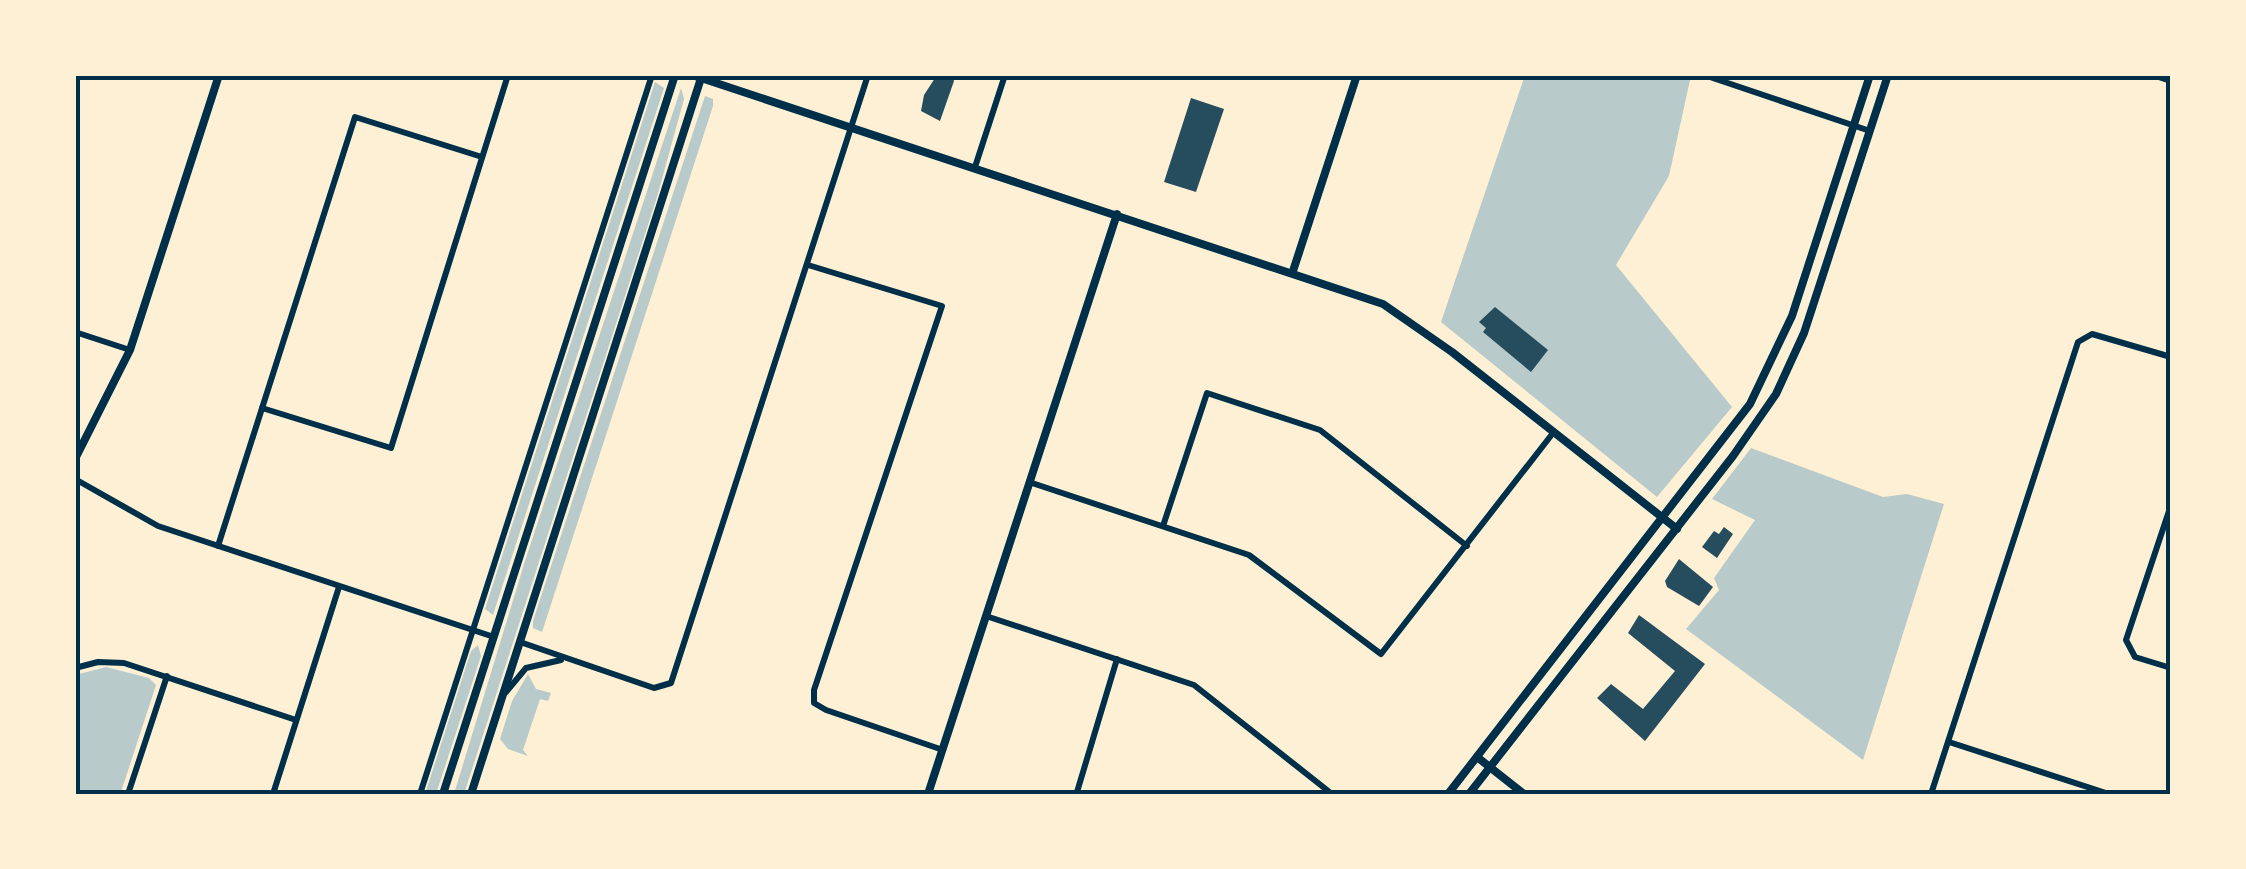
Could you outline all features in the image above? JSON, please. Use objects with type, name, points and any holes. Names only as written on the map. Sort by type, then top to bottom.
[{"type":"street","points":[[75,459],[110,398],[130,350],[219,75]]},
{"type":"street","points":[[262,408],[391,448],[508,75]]},
{"type":"street","points":[[420,794],[652,75]]},
{"type":"street","points":[[443,794],[675,75]]},
{"type":"street","points":[[520,642],[654,688],[664,687],[676,672],[868,75]]},
{"type":"street","points":[[976,167],[1005,75]]},
{"type":"street","points":[[1293,272],[1356,75]]},
{"type":"street","points":[[1704,75],[1870,131]]},
{"type":"street","points":[[1448,794],[1723,443],[1772,364],[1870,75]]},
{"type":"street","points":[[1469,794],[1755,427],[1790,367],[1888,75]]},
{"type":"street","points":[[2156,75],[2171,80]]},
{"type":"street","points":[[470,794],[699,76],[1358,293],[1406,318],[1677,529]]},
{"type":"street","points":[[218,546],[356,117],[482,157]]},
{"type":"street","points":[[928,794],[989,617],[1117,214]]},
{"type":"street","points":[[808,265],[942,306],[820,671],[814,703],[944,750]]},
{"type":"street","points":[[75,332],[130,350]]},
{"type":"street","points":[[1932,794],[2074,350],[2085,336],[2171,357]]},
{"type":"street","points":[[1164,526],[1206,393],[1320,430],[1467,546]]},
{"type":"street","points":[[1032,482],[1249,555],[1381,654],[1553,433]]},
{"type":"street","points":[[75,478],[138,518],[494,637]]},
{"type":"street","points":[[2171,505],[2126,640],[2128,649],[2143,661],[2171,668]]},
{"type":"street","points":[[272,794],[340,587]]},
{"type":"street","points":[[989,617],[1194,685],[1332,794]]},
{"type":"street","points":[[1081,793],[1117,659]]},
{"type":"street","points":[[502,696],[526,668],[545,660],[567,660]]},
{"type":"street","points":[[75,668],[116,662],[296,720]]},
{"type":"street","points":[[128,794],[167,676]]},
{"type":"street","points":[[1948,742],[2109,794]]},
{"type":"street","points":[[1476,757],[1524,794]]},
{"type":"shaded area","points":[[1525,75],[1690,80],[1669,176],[1616,265],[1732,407],[1657,497],[1441,322]]},
{"type":"shaded area","points":[[655,82],[664,88],[493,615],[485,609]]},
{"type":"shaded area","points":[[681,88],[684,99],[657,197],[464,794],[454,794],[525,561]]},
{"type":"shaded area","points":[[705,96],[713,99],[713,106],[542,632],[533,628],[533,621]]},
{"type":"shaded area","points":[[1751,448],[1883,497],[1907,494],[1944,504],[1863,760],[1686,629],[1719,590],[1714,578],[1755,520],[1712,499]]},
{"type":"shaded area","points":[[478,645],[481,656],[436,794],[425,794],[471,651]]},
{"type":"shaded area","points":[[106,667],[149,678],[156,685],[121,792],[91,794],[75,789],[75,675]]},
{"type":"shaded area","points":[[528,674],[536,689],[551,693],[548,701],[540,699],[523,750],[528,756],[508,749],[500,739],[512,701]]},
{"type":"building","points":[[937,75],[952,75],[954,81],[940,121],[921,111],[924,95]]},
{"type":"building","points":[[1191,98],[1224,109],[1196,192],[1164,182]]},
{"type":"building","points":[[1495,307],[1548,350],[1531,372],[1483,332],[1486,328],[1479,322]]},
{"type":"building","points":[[1724,527],[1733,534],[1717,558],[1702,547],[1714,531],[1719,534]]},
{"type":"building","points":[[1679,559],[1713,587],[1699,606],[1667,587],[1665,581]]},
{"type":"building","points":[[1639,615],[1705,664],[1645,741],[1597,698],[1611,684],[1643,709],[1675,671],[1628,633]]}]
